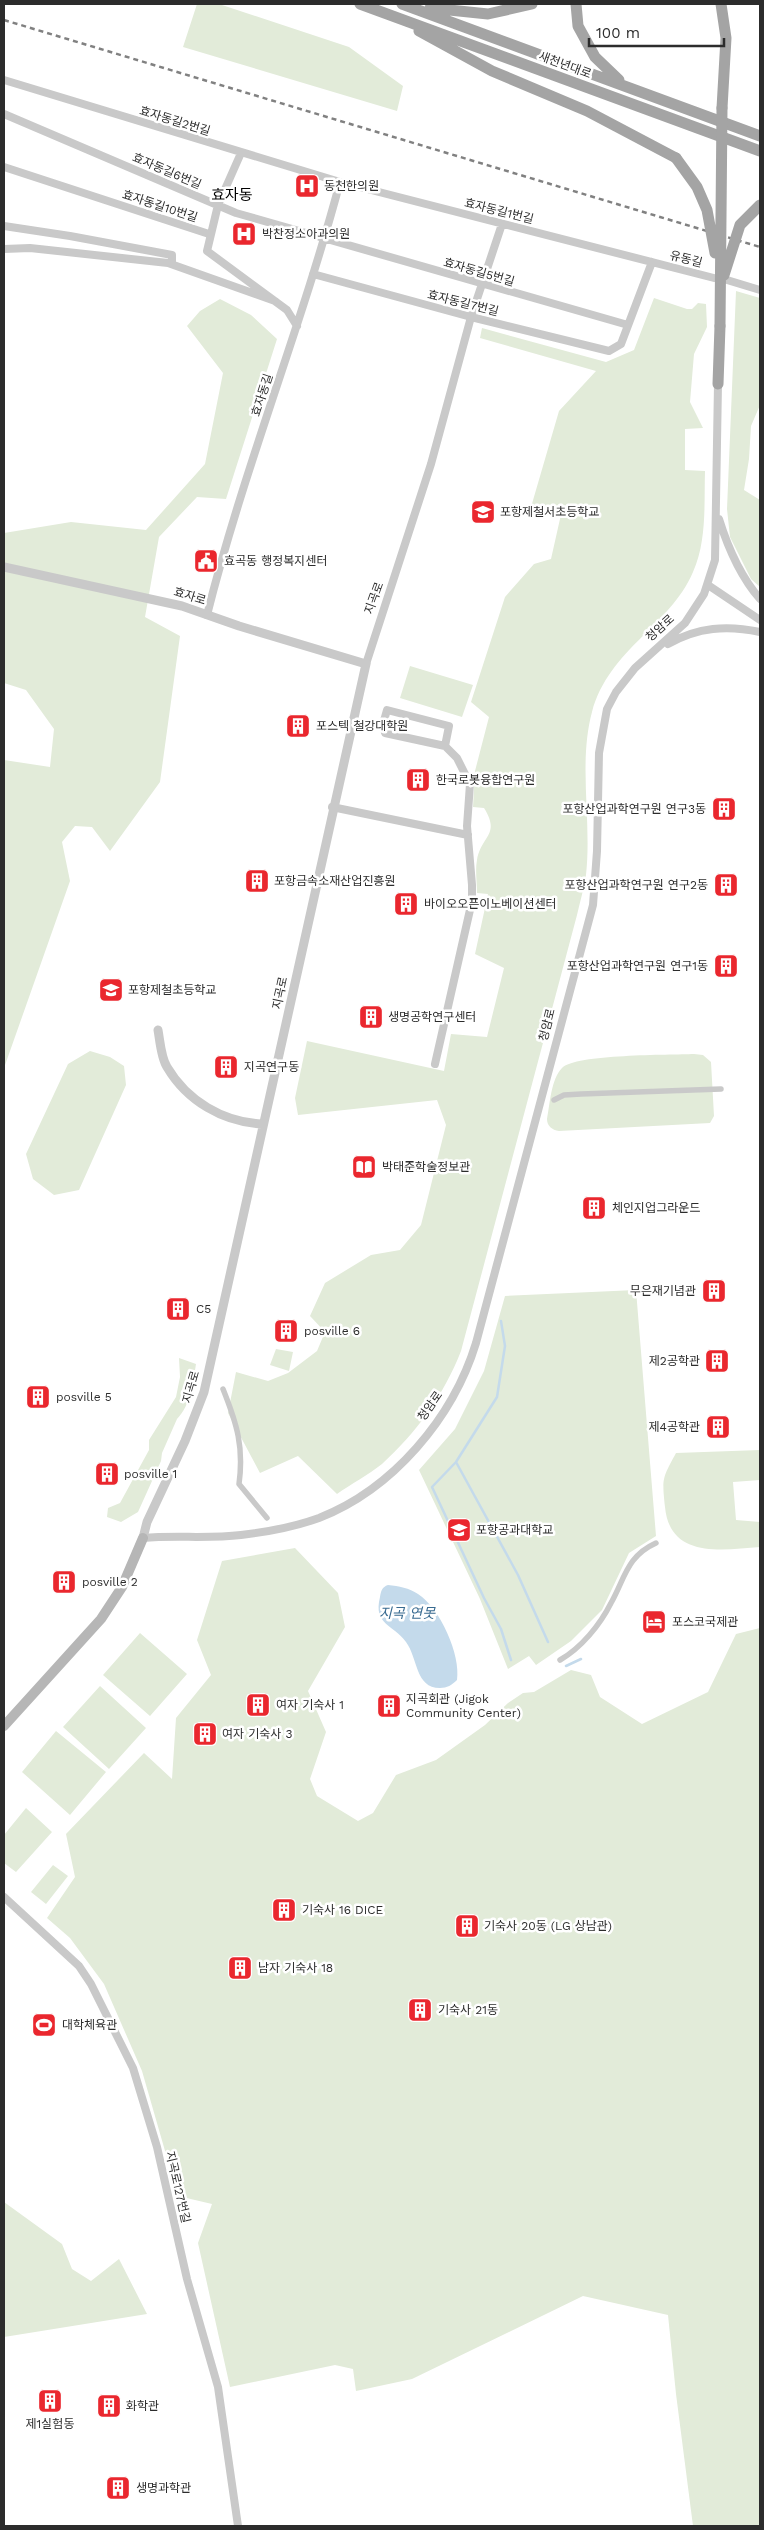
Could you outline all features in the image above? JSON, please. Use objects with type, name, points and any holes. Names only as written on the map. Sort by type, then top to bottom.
[{"type":"main road","name":"새천년대로","points":[[360,4],[760,151]]},
{"type":"main road","name":"새천년대로","points":[[402,4],[760,136]]},
{"type":"main road","points":[[412,4],[436,10],[488,14],[532,4]]},
{"type":"main road","points":[[576,4],[578,26],[595,57],[615,78],[654,98]]},
{"type":"main road","points":[[720,280],[722,108],[726,38],[721,4]]},
{"type":"main road","points":[[382,12],[492,71],[587,111],[676,158],[697,187],[708,210],[720,280]]},
{"type":"main road","points":[[720,280],[740,225],[760,205]]},
{"type":"main road","name":"청암로","points":[[718,384],[720,280]]},
{"type":"main road","name":"지곡로","points":[[4,1726],[101,1619],[122,1587],[143,1538]]},
{"type":"street","name":"효자동길2번길","points":[[4,82],[340,182]]},
{"type":"street","name":"효자동길6번길","points":[[4,114],[236,213],[325,238]]},
{"type":"street","points":[[210,234],[218,205],[241,153]]},
{"type":"street","name":"효자동길10번길","points":[[4,167],[210,234],[207,251],[287,310],[297,326]]},
{"type":"street","name":"효자동길1번길","points":[[340,182],[652,262]]},
{"type":"street","name":"효자동길","points":[[207,614],[224,547],[325,238],[340,182]]},
{"type":"street","name":"지곡로","points":[[143,1538],[147,1522],[185,1441],[204,1392],[332,807],[366,664],[432,464],[471,317],[502,224]]},
{"type":"street","points":[[4,226],[70,236],[172,256],[172,264]]},
{"type":"street","name":"효자동길5번길","points":[[325,238],[482,285],[628,325]]},
{"type":"street","points":[[4,249],[40,249],[129,257],[172,264],[274,301]]},
{"type":"street","points":[[628,325],[652,262]]},
{"type":"street","name":"유동길","points":[[652,262],[760,290]]},
{"type":"street","name":"효자동길7번길","points":[[313,274],[471,317],[609,351],[621,344],[628,325]]},
{"type":"street","name":"청암로","points":[[143,1538],[177,1535],[219,1537],[241,1535],[290,1526],[328,1514],[367,1491],[405,1459],[435,1424],[459,1386],[476,1343],[593,905],[597,859],[599,753],[602,726],[607,708],[616,692],[635,668],[680,629],[695,610],[708,585],[715,555],[718,384]]},
{"type":"street","points":[[715,508],[744,579],[760,598]]},
{"type":"street","name":"효자로","points":[[4,567],[122,591],[207,614],[366,664]]},
{"type":"street","points":[[708,585],[760,620]]},
{"type":"street","points":[[652,654],[684,635],[710,628],[747,629],[760,632]]},
{"type":"street","points":[[434,1064],[472,901],[468,835],[470,784],[457,758],[445,746],[385,733],[383,724],[387,710],[449,726],[445,746]]},
{"type":"street","points":[[332,807],[468,835]]},
{"type":"street","points":[[158,1030],[166,1066],[192,1099],[226,1117],[262,1124]]},
{"type":"street","points":[[554,1100],[564,1095],[721,1089]]},
{"type":"street","points":[[223,1389],[236,1420],[242,1458],[239,1484],[267,1518]]},
{"type":"street","points":[[560,1660],[573,1652],[603,1616],[637,1554],[656,1543]]},
{"type":"street","name":"지곡로127번길","points":[[4,1897],[79,1966],[91,1984],[133,2068],[157,2147],[187,2279],[218,2387],[238,2526]]},
{"type":"green space","points":[[197,4],[219,4],[349,47],[403,86],[397,111],[183,47]]},
{"type":"green space","points":[[736,291],[760,298],[760,405],[751,426],[749,459],[744,490],[760,500],[760,587],[751,579],[730,537],[727,509]]},
{"type":"green space","points":[[654,298],[687,309],[692,309],[698,303],[706,304],[707,327],[694,354],[690,402],[703,428],[685,429],[685,470],[705,471],[704,522],[701,548],[693,572],[683,591],[670,608],[625,654],[612,671],[600,690],[592,712],[586,752],[588,834],[584,885],[461,1351],[437,1398],[406,1439],[382,1464],[337,1494],[298,1456],[260,1473],[228,1413],[236,1372],[268,1381],[288,1373],[317,1351],[325,1332],[310,1316],[325,1283],[371,1255],[400,1250],[421,1225],[446,1125],[437,1100],[298,1115],[295,1098],[307,1041],[444,1071],[451,1034],[487,1037],[504,968],[475,954],[488,894],[477,893],[476,864],[491,824],[484,808],[473,807],[475,771],[489,717],[471,702],[505,597],[534,564],[551,559],[562,510],[549,508],[529,514],[559,411],[596,371],[480,338],[482,328],[606,362],[634,350]]},
{"type":"green space","points":[[220,299],[251,315],[277,339],[226,499],[197,497],[159,537],[145,617],[180,636],[160,782],[110,851],[92,827],[75,826],[62,842],[70,881],[4,1068],[4,760],[50,767],[54,729],[26,690],[4,683],[4,533],[71,522],[146,530],[205,464],[223,373],[187,326],[200,311]]},
{"type":"green space","points":[[410,666],[473,685],[462,717],[400,698]]},
{"type":"green space","points":[[90,1051],[110,1057],[124,1066],[126,1085],[79,1190],[54,1195],[33,1179],[26,1154],[68,1064]]},
{"type":"green space","points":[[703,1055],[711,1062],[714,1116],[710,1123],[559,1131],[552,1129],[548,1124],[550,1099],[555,1078],[562,1068],[570,1063],[603,1058]]},
{"type":"green space","points":[[636,1290],[656,1536],[629,1553],[602,1610],[571,1641],[536,1665],[529,1656],[508,1669],[480,1599],[419,1470],[455,1429],[484,1371],[505,1296]]},
{"type":"green space","points":[[276,1349],[293,1352],[289,1371],[270,1365]]},
{"type":"green space","points":[[179,1358],[196,1364],[191,1393],[182,1413],[177,1419],[138,1512],[121,1522],[107,1517],[108,1508],[120,1503],[149,1450],[149,1440],[176,1397],[180,1377]]},
{"type":"green space","points":[[760,1450],[760,1480],[733,1482],[736,1520],[760,1522],[760,1547],[700,1548],[687,1543],[677,1536],[669,1524],[663,1490],[664,1479],[676,1453]]},
{"type":"green space","points":[[295,1548],[338,1593],[345,1627],[308,1691],[326,1732],[310,1779],[317,1796],[358,1821],[373,1813],[396,1775],[436,1760],[485,1725],[508,1703],[523,1693],[534,1692],[571,1670],[591,1675],[600,1697],[642,1724],[708,1692],[736,1634],[760,1628],[760,2526],[693,2526],[668,2315],[583,2296],[412,2379],[356,2391],[353,2369],[335,2365],[230,2387],[198,2243],[212,2204],[178,2196],[142,2071],[104,1984],[70,1938],[47,1918],[75,1877],[66,1834],[144,1753],[172,1779],[176,1718],[211,1675],[197,1640],[222,1561]]},
{"type":"green space","points":[[140,1633],[187,1674],[150,1716],[103,1675]]},
{"type":"green space","points":[[100,1686],[146,1728],[109,1769],[63,1727]]},
{"type":"green space","points":[[56,1731],[106,1772],[70,1815],[22,1772]]},
{"type":"green space","points":[[26,1808],[52,1832],[16,1872],[4,1863],[4,1835]]},
{"type":"green space","points":[[53,1865],[68,1876],[46,1904],[31,1892]]},
{"type":"green space","points":[[4,2202],[62,2244],[72,2269],[91,2281],[119,2259],[147,2314],[4,2337]]},
{"type":"water","name":"지곡 연못","points":[[388,1585],[411,1590],[418,1594],[434,1610],[441,1621],[456,1658],[457,1680],[451,1685],[440,1688],[432,1687],[426,1683],[421,1678],[406,1642],[382,1619],[379,1613],[380,1595],[383,1588]]},
{"type":"waterway","points":[[501,1321],[505,1346],[497,1397],[456,1462],[432,1487],[484,1598],[501,1629],[511,1660]]},
{"type":"waterway","points":[[456,1462],[518,1575],[548,1642]]},
{"type":"waterway","points":[[566,1666],[581,1659]]},
{"type":"railway","points":[[4,20],[760,247]]},
{"type":"place","name":"동천한의원","points":[[307,186]]},
{"type":"place","name":"박찬정소아과의원","points":[[244,234]]},
{"type":"place","name":"포항제철서초등학교","points":[[483,512]]},
{"type":"place","name":"효곡동 행정복지센터","points":[[206,561]]},
{"type":"place","name":"포스텍 철강대학원","points":[[298,726]]},
{"type":"place","name":"한국로봇융합연구원","points":[[418,780]]},
{"type":"place","name":"포항산업과학연구원 연구3동","points":[[724,809]]},
{"type":"place","name":"포항금속소재산업진흥원","points":[[257,881]]},
{"type":"place","name":"포항산업과학연구원 연구2동","points":[[726,885]]},
{"type":"place","name":"바이오오픈이노베이션센터","points":[[406,904]]},
{"type":"place","name":"포항산업과학연구원 연구1동","points":[[726,966]]},
{"type":"place","name":"포항제철초등학교","points":[[111,990]]},
{"type":"place","name":"생명공학연구센터","points":[[371,1017]]},
{"type":"place","name":"지곡연구동","points":[[226,1067]]},
{"type":"place","name":"박태준학술정보관","points":[[364,1167]]},
{"type":"place","name":"체인지업그라운드","points":[[594,1208]]},
{"type":"place","name":"무은재기념관","points":[[714,1291]]},
{"type":"place","name":"C5","points":[[178,1309]]},
{"type":"place","name":"posville 6","points":[[286,1331]]},
{"type":"place","name":"제2공학관","points":[[717,1361]]},
{"type":"place","name":"posville 5","points":[[38,1397]]},
{"type":"place","name":"제4공학관","points":[[718,1427]]},
{"type":"place","name":"posville 1","points":[[107,1474]]},
{"type":"place","name":"포항공과대학교","points":[[459,1530]]},
{"type":"place","name":"posville 2","points":[[64,1582]]},
{"type":"place","name":"포스코국제관","points":[[654,1622]]},
{"type":"place","name":"여자 기숙사 1","points":[[258,1705]]},
{"type":"place","name":"지곡회관 (Jigok Community Center)","points":[[389,1706]]},
{"type":"place","name":"여자 기숙사 3","points":[[205,1734]]},
{"type":"place","name":"기숙사 16 DICE","points":[[284,1910]]},
{"type":"place","name":"기숙사 20동 (LG 상남관)","points":[[467,1926]]},
{"type":"place","name":"남자 기숙사 18","points":[[240,1968]]},
{"type":"place","name":"기숙사 21동","points":[[420,2010]]},
{"type":"place","name":"대학체육관","points":[[44,2025]]},
{"type":"place","name":"제1실험동","points":[[50,2401]]},
{"type":"place","name":"화학관","points":[[109,2406]]},
{"type":"place","name":"생명과학관","points":[[118,2488]]},
{"type":"district","name":"효자동","points":[[232,195]]}]
